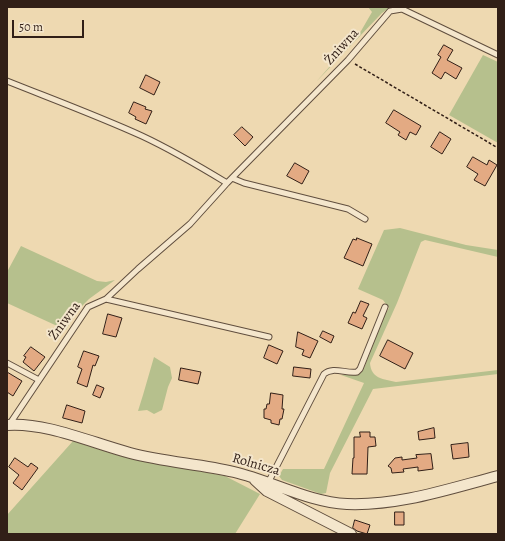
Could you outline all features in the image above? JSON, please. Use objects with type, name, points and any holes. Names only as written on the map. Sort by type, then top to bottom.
[{"type":"street","name":"Rolnicza","points":[[8,425],[34,426],[131,453],[234,472],[312,497],[347,504],[406,500],[498,476]]},
{"type":"street","points":[[252,477],[267,491],[351,534]]},
{"type":"lane","name":"Żniwna","points":[[8,425],[88,307],[106,299],[190,224],[227,183],[348,60],[390,11],[402,9],[498,55]]},
{"type":"lane","points":[[7,81],[142,136],[227,183]]},
{"type":"lane","points":[[232,178],[244,183],[348,209],[365,219]]},
{"type":"lane","points":[[106,299],[268,337]]},
{"type":"lane","points":[[268,482],[324,374],[328,370],[350,373],[357,372],[360,369],[385,308]]},
{"type":"lane","points":[[7,363],[39,380]]},
{"type":"path","points":[[348,60],[498,148]]},
{"type":"green space","points":[[368,7],[391,7],[382,13],[316,82],[361,31],[372,12]]},
{"type":"green space","points":[[483,55],[498,62],[498,143],[449,115]]},
{"type":"green space","points":[[400,228],[466,245],[498,250],[498,257],[425,240],[421,242],[397,303],[370,363],[373,372],[383,379],[396,382],[498,370],[498,374],[373,389],[330,473],[326,493],[321,494],[282,480],[279,476],[283,469],[324,469],[364,383],[341,375],[355,375],[364,368],[385,314],[389,308],[383,300],[358,289],[384,230]]},
{"type":"green space","points":[[21,246],[97,281],[106,282],[115,280],[89,299],[76,312],[66,330],[7,303],[7,272]]},
{"type":"green space","points":[[154,357],[170,367],[172,378],[162,410],[154,414],[147,410],[138,411]]},
{"type":"green space","points":[[73,441],[120,456],[225,476],[260,494],[235,534],[7,534],[7,515]]},
{"type":"building","points":[[444,45],[453,50],[447,60],[462,68],[456,79],[445,72],[441,79],[432,73],[441,57],[438,55]]},
{"type":"building","points":[[146,75],[160,82],[154,95],[140,88]]},
{"type":"building","points":[[134,102],[146,107],[145,109],[152,111],[146,124],[135,119],[136,117],[129,113]]},
{"type":"building","points":[[394,110],[421,126],[416,135],[410,132],[406,140],[398,135],[400,132],[386,123]]},
{"type":"building","points":[[242,127],[253,137],[245,146],[234,135]]},
{"type":"building","points":[[440,132],[451,139],[442,154],[431,147]]},
{"type":"building","points":[[473,157],[487,165],[489,160],[497,165],[485,186],[474,180],[478,174],[467,167]]},
{"type":"building","points":[[295,163],[309,171],[302,184],[287,176]]},
{"type":"building","points":[[357,238],[372,244],[363,266],[344,258],[353,239],[356,240]]},
{"type":"building","points":[[361,301],[369,304],[363,316],[367,318],[362,329],[348,323],[353,312],[355,313]]},
{"type":"building","points":[[108,314],[122,318],[116,337],[103,334]]},
{"type":"building","points":[[323,331],[334,336],[331,343],[320,337]]},
{"type":"building","points":[[298,332],[318,341],[310,358],[302,355],[304,350],[296,347]]},
{"type":"building","points":[[388,340],[413,353],[405,369],[380,356]]},
{"type":"building","points":[[269,345],[283,351],[277,364],[264,358]]},
{"type":"building","points":[[31,347],[45,357],[34,371],[23,362],[26,357],[24,356]]},
{"type":"building","points":[[84,351],[99,356],[95,366],[93,365],[87,387],[77,383],[82,369],[78,367]]},
{"type":"building","points":[[294,367],[311,369],[310,378],[293,376]]},
{"type":"building","points":[[181,368],[201,372],[198,384],[179,380]]},
{"type":"building","points":[[7,372],[22,381],[13,396],[7,392]]},
{"type":"building","points":[[97,385],[104,388],[100,398],[93,395]]},
{"type":"building","points":[[271,393],[283,395],[282,409],[284,409],[279,425],[271,423],[271,420],[264,418],[264,409],[266,409],[267,404],[269,404]]},
{"type":"building","points":[[67,405],[85,411],[82,423],[63,418]]},
{"type":"building","points":[[434,428],[435,438],[419,440],[418,432]]},
{"type":"building","points":[[360,432],[370,432],[370,437],[375,437],[376,446],[368,447],[367,474],[352,474],[354,437],[360,437]]},
{"type":"building","points":[[468,443],[469,457],[453,459],[451,445]]},
{"type":"building","points":[[431,454],[433,469],[418,471],[418,467],[403,469],[404,472],[392,473],[391,468],[388,466],[395,458],[402,457],[402,460],[417,458],[416,455]]},
{"type":"building","points":[[15,458],[28,467],[31,463],[38,468],[22,490],[13,483],[19,475],[9,467]]},
{"type":"building","points":[[395,512],[404,512],[404,525],[395,525]]},
{"type":"building","points":[[355,520],[370,525],[367,534],[353,528]]}]
